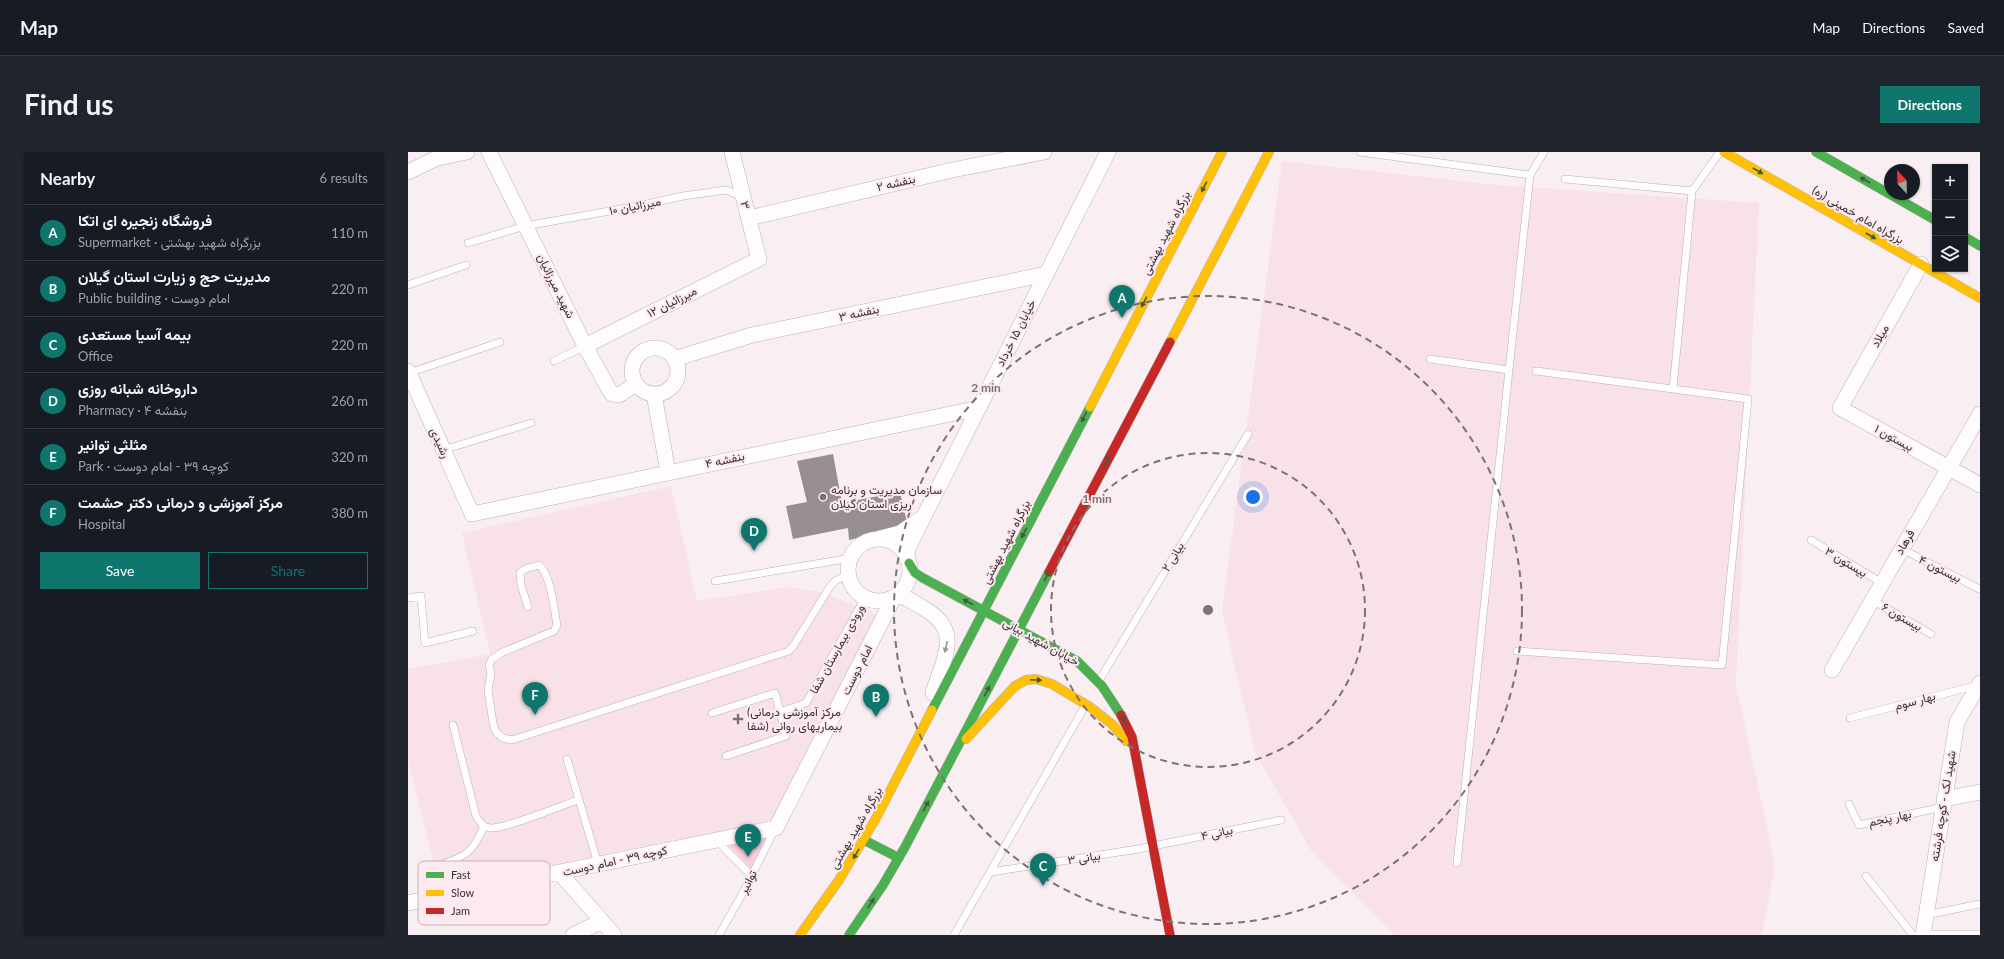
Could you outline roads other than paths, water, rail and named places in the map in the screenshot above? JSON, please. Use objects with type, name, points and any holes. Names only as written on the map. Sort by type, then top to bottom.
[{"type":"main road","name":"بزرگراه شهید بهشتی","points":[[800,935],[832,891],[864,840],[1222,152]]},
{"type":"main road","points":[[849,935],[872,902],[899,858],[1269,152]]},
{"type":"main road","name":"بزرگراه امام خمینی (ره)","points":[[1724,152],[1980,298]]},
{"type":"main road","points":[[1816,152],[1932,218]]},
{"type":"main road","points":[[1968,239],[1980,246]]},
{"type":"main road","name":"خیابان شهید بیانی","points":[[908,561],[918,575],[1077,661],[1099,681],[1123,718],[1132,737],[1137,756],[1170,935]]},
{"type":"main road","points":[[957,749],[1012,688],[1026,680],[1034,679],[1046,681],[1086,704],[1114,726],[1137,756]]},
{"type":"main road","points":[[864,840],[899,858]]},
{"type":"street","points":[[408,172],[437,158],[467,152]]},
{"type":"street","name":"شهید میرزائیان","points":[[489,152],[585,346],[612,394],[615,395],[624,393],[636,384]]},
{"type":"street","name":"۳","points":[[732,152],[759,259]]},
{"type":"street","name":"بنفشه ۲","points":[[749,218],[952,170],[1044,152]]},
{"type":"street","name":"خیابان ۱۵ خرداد","points":[[908,561],[908,548],[1108,152]]},
{"type":"street","name":"میرزائیان ۱۲","points":[[585,346],[759,259]]},
{"type":"street","name":"میلاد","points":[[1840,408],[1921,264]]},
{"type":"street","name":"بنفشه ۳","points":[[674,359],[752,335],[1046,274]]},
{"type":"street","points":[[650,349],[660,349],[670,354],[674,359],[678,369],[675,382],[668,390],[654,394],[644,391],[636,384],[633,377],[633,367],[636,360],[643,352],[650,349]]},
{"type":"street","name":"رشیدی","points":[[409,372],[472,514]]},
{"type":"street","points":[[654,394],[668,472]]},
{"type":"street","name":"بنفشه ۴","points":[[472,514],[979,408]]},
{"type":"street","name":"بیستون ۱","points":[[1840,408],[1980,485]]},
{"type":"street","name":"فرهاد","points":[[1832,670],[1901,548],[1980,414]]},
{"type":"street","points":[[873,540],[891,542],[901,549],[908,561],[910,570],[907,582],[903,589],[894,596],[878,601],[865,598],[854,588],[848,574],[851,558],[859,547],[873,540],[900,532],[912,526],[924,516]]},
{"type":"street","points":[[894,596],[903,597],[936,616],[944,624],[947,632],[946,648],[922,731]]},
{"type":"street","name":"امام دوست","points":[[776,828],[894,596]]},
{"type":"street","name":"شهید لک - کوچه فرشته","points":[[1919,935],[1926,915],[1957,722],[1980,684]]},
{"type":"street","points":[[1944,803],[1980,792]]},
{"type":"street","name":"کوچه ۳۹ - امام دوست","points":[[550,874],[776,828]]},
{"type":"street","points":[[559,872],[614,935]]},
{"type":"street","name":"کوچه ۳۹ - امام دوست","points":[[408,901],[418,899]]},
{"type":"street","points":[[572,935],[602,921]]},
{"type":"lane","points":[[1360,152],[1530,175]]},
{"type":"lane","points":[[1457,863],[1530,175],[1544,152]]},
{"type":"lane","points":[[1673,389],[1692,191],[1720,152]]},
{"type":"lane","points":[[1565,179],[1692,191]]},
{"type":"lane","name":"میرزائیان ۱۰","points":[[468,243],[525,226],[726,190],[743,197]]},
{"type":"lane","points":[[408,285],[466,265]]},
{"type":"lane","points":[[409,372],[500,342]]},
{"type":"lane","points":[[554,361],[585,346]]},
{"type":"lane","points":[[1430,359],[1509,370]]},
{"type":"lane","points":[[1517,651],[1722,665],[1748,399],[1536,371]]},
{"type":"lane","points":[[443,450],[531,422]]},
{"type":"lane","name":"بیانی ۲","points":[[1099,681],[1248,434]]},
{"type":"lane","name":"بیستون ۳","points":[[1811,540],[1882,583]]},
{"type":"lane","name":"بیستون ۴","points":[[1901,548],[1979,589]]},
{"type":"lane","points":[[715,581],[851,558]]},
{"type":"lane","points":[[528,608],[521,585],[520,573],[525,568],[539,566],[544,570],[547,579],[556,625],[554,631],[503,652],[492,659],[489,666],[491,674],[488,690],[493,723],[496,732],[503,738],[512,740],[789,651],[828,588],[835,581],[848,574]]},
{"type":"lane","points":[[408,598],[421,596],[425,644],[473,631]]},
{"type":"lane","name":"ورودی بیمارستان شفا","points":[[780,712],[806,702],[865,598]]},
{"type":"lane","name":"بیستون ۶","points":[[1872,600],[1931,634]]},
{"type":"lane","name":"بهار سوم","points":[[1850,718],[1980,684]]},
{"type":"lane","points":[[712,713],[774,694],[780,712],[786,736],[726,756]]},
{"type":"lane","points":[[954,935],[1086,704]]},
{"type":"lane","points":[[453,725],[476,816],[484,826],[490,828],[505,825],[578,800]]},
{"type":"lane","points":[[567,759],[598,864]]},
{"type":"lane","name":"بهار پنجم","points":[[1849,804],[1859,825],[1944,803]]},
{"type":"lane","name":"بیانی ۴","points":[[1153,846],[1281,820]]},
{"type":"lane","points":[[451,861],[468,853],[476,843],[484,826]]},
{"type":"lane","name":"توانیر","points":[[719,935],[752,876],[776,828]]},
{"type":"lane","points":[[716,840],[752,876]]},
{"type":"lane","name":"بیانی ۳","points":[[991,872],[1153,846]]},
{"type":"lane","points":[[1866,876],[1919,935],[1980,934]]},
{"type":"lane","points":[[1926,915],[1980,904]]},
{"type":"place","name":"فروشگاه زنجیره ای اتکا","points":[[1122,318]]},
{"type":"place","name":"سازمان مدیریت و برنامه ریزی استان گیلان","points":[[823,497]]},
{"type":"place","name":"داروخانه شبانه روزی","points":[[754,551]]},
{"type":"place","name":"مرکز آموزشی و ‌درمانی دکتر حشمت","points":[[535,715]]},
{"type":"place","name":"مدیریت حج و زیارت استان گیلان","points":[[876,717]]},
{"type":"place","name":"(مرکز آموزشی درمانی بیماریهای روانی (شفا","points":[[738,719]]},
{"type":"place","name":"مثلثی توانیر","points":[[748,857]]},
{"type":"place","name":"بیمه آسیا مستعدی","points":[[1043,886]]}]
